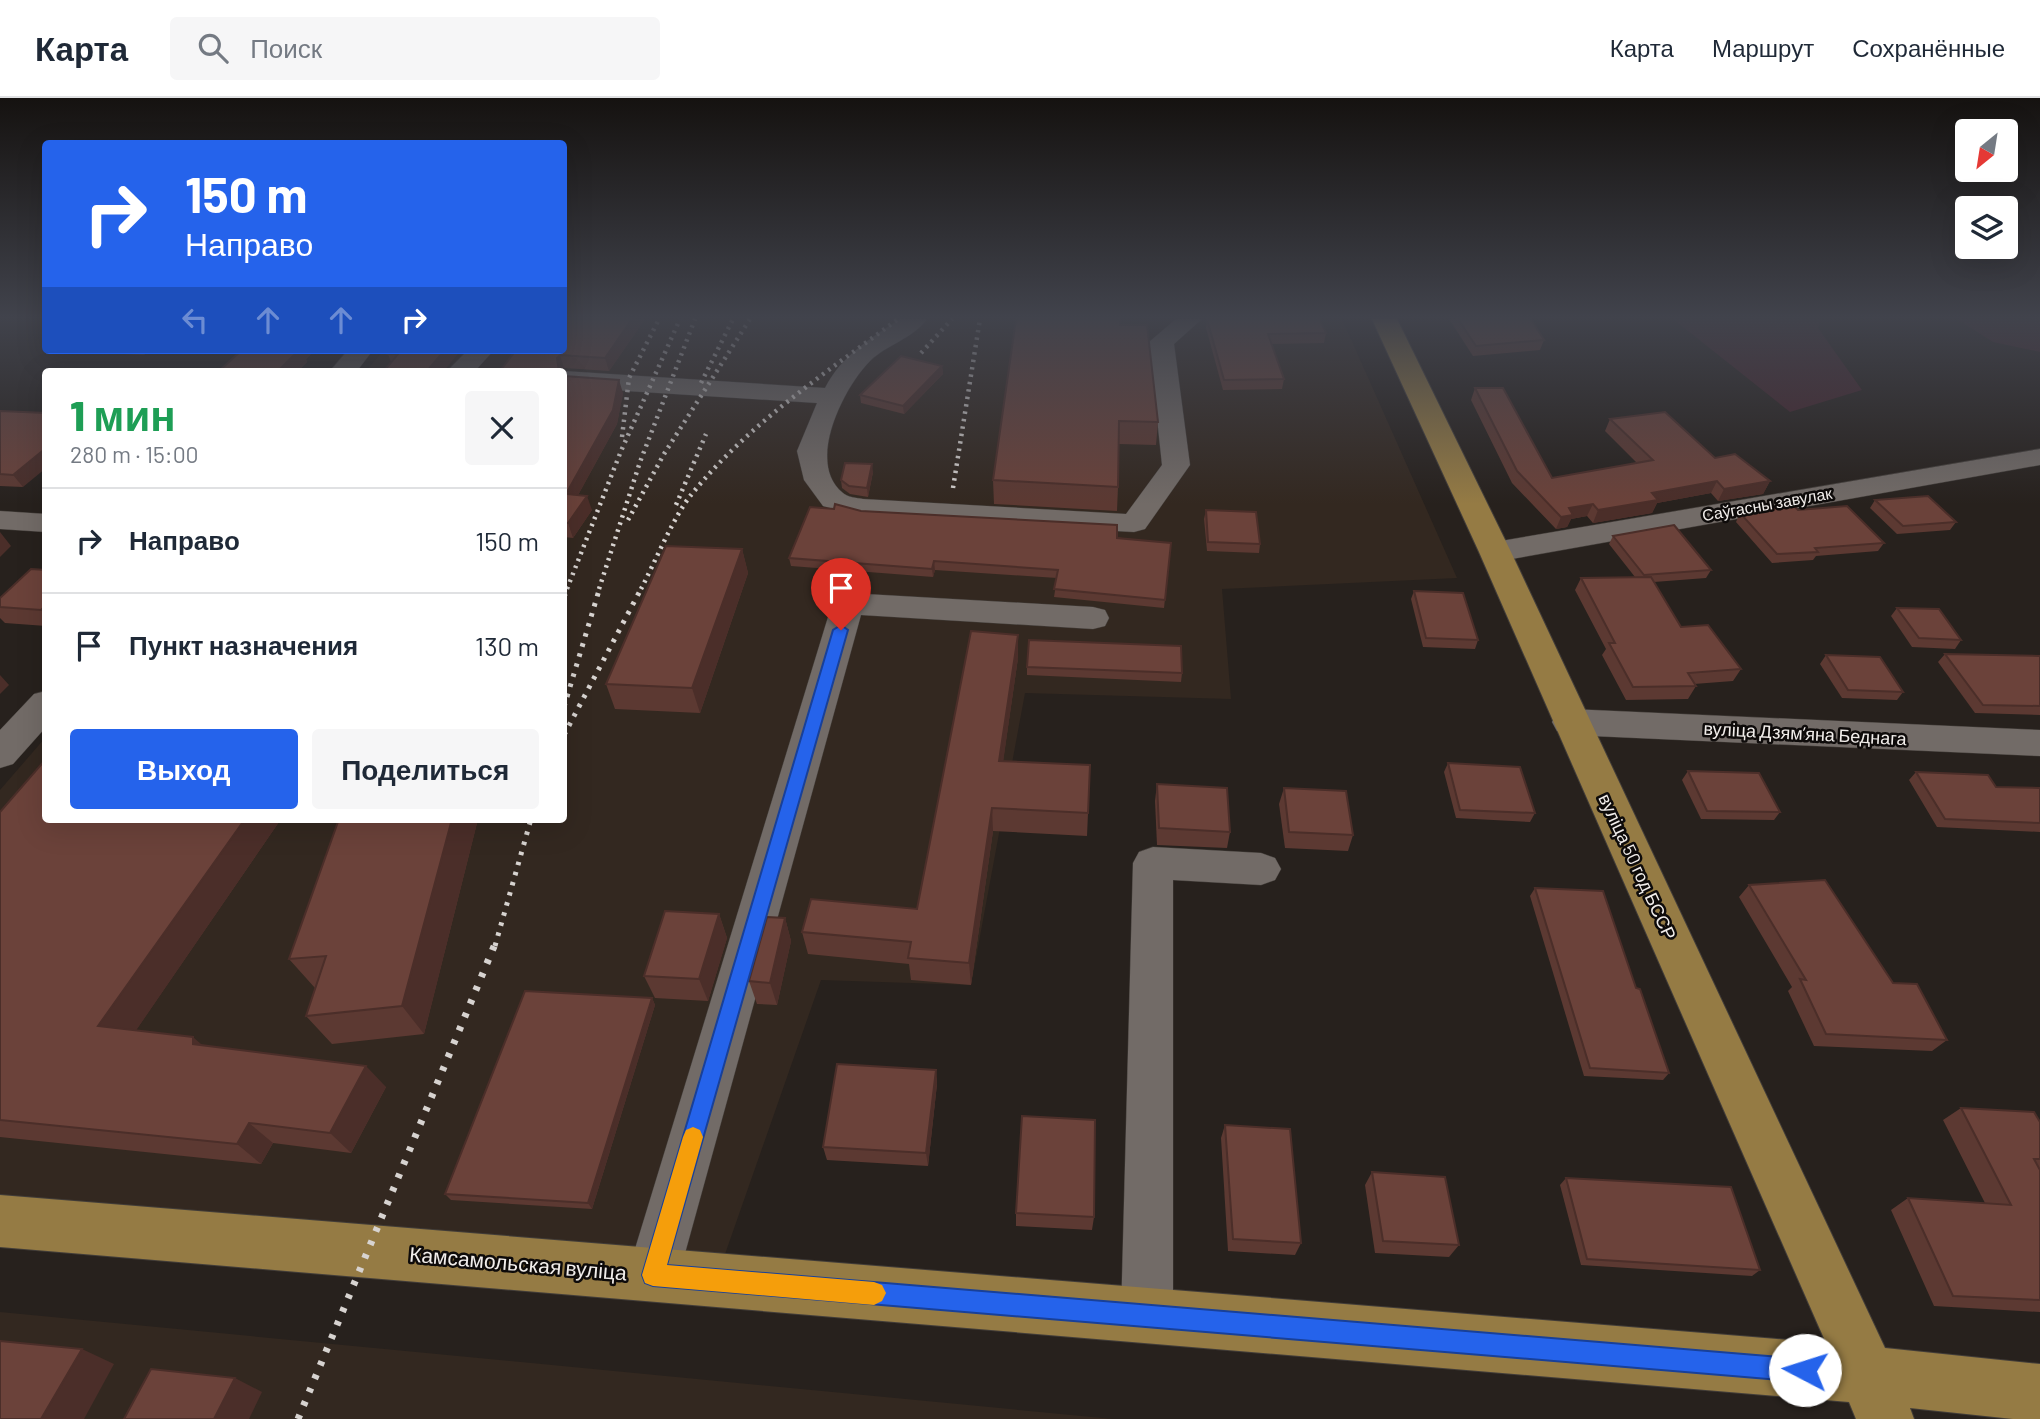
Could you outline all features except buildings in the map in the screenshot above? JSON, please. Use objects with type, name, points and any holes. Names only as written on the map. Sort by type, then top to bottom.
[{"type":"main road","name":"вуліца 50 год БССР","points":[[1413,381],[1494,552],[1877,1397]]},
{"type":"main road","name":"Камсамольская вуліца","points":[[0,1221],[1147,1316],[1877,1397],[2040,1393]]},
{"type":"street","points":[[590,381],[834,396]]},
{"type":"street","points":[[842,381],[822,418],[811,451],[818,480],[833,500],[862,508],[1134,523],[1176,465],[1166,381]]},
{"type":"street","name":"Саўгасны завулак","points":[[1494,552],[2040,457]]},
{"type":"street","points":[[0,520],[42,523]]},
{"type":"street","points":[[653,1275],[848,604],[1093,618]]},
{"type":"street","points":[[0,754],[42,707]]},
{"type":"street","name":"вуліца Дзямʼяна Беднага","points":[[1570,722],[2040,743]]},
{"type":"street","points":[[1147,1316],[1153,863],[1261,869]]},
{"type":"shaded area","points":[[567,381],[1369,381],[1457,578],[1222,589],[1231,699],[1025,693],[971,985],[821,980],[724,1257],[0,1199],[0,790],[42,741],[42,823],[567,823]]},
{"type":"shaded area","points":[[1751,381],[1855,381],[1862,390],[1790,412]]},
{"type":"shaded area","points":[[0,1312],[1113,1419],[0,1419]]},
{"type":"railway","points":[[622,437],[629,381]]},
{"type":"railway","points":[[567,589],[621,451],[652,381]]},
{"type":"railway","points":[[599,589],[640,462],[671,381]]},
{"type":"railway","points":[[628,520],[664,454],[711,381]]},
{"type":"railway","points":[[642,588],[691,495],[737,445],[814,381]]},
{"type":"railway","points":[[953,488],[970,381]]},
{"type":"railway","points":[[676,505],[706,434]]},
{"type":"railway","points":[[567,697],[600,587]]},
{"type":"railway","points":[[567,729],[642,588]]},
{"type":"railway","points":[[495,946],[530,823]]},
{"type":"railway","points":[[298,1419],[495,944]]},
{"type":"slow traffic","points":[[693,1137],[653,1275],[874,1293]]},
{"type":"route","points":[[841,630],[653,1275],[1805,1370]]}]
